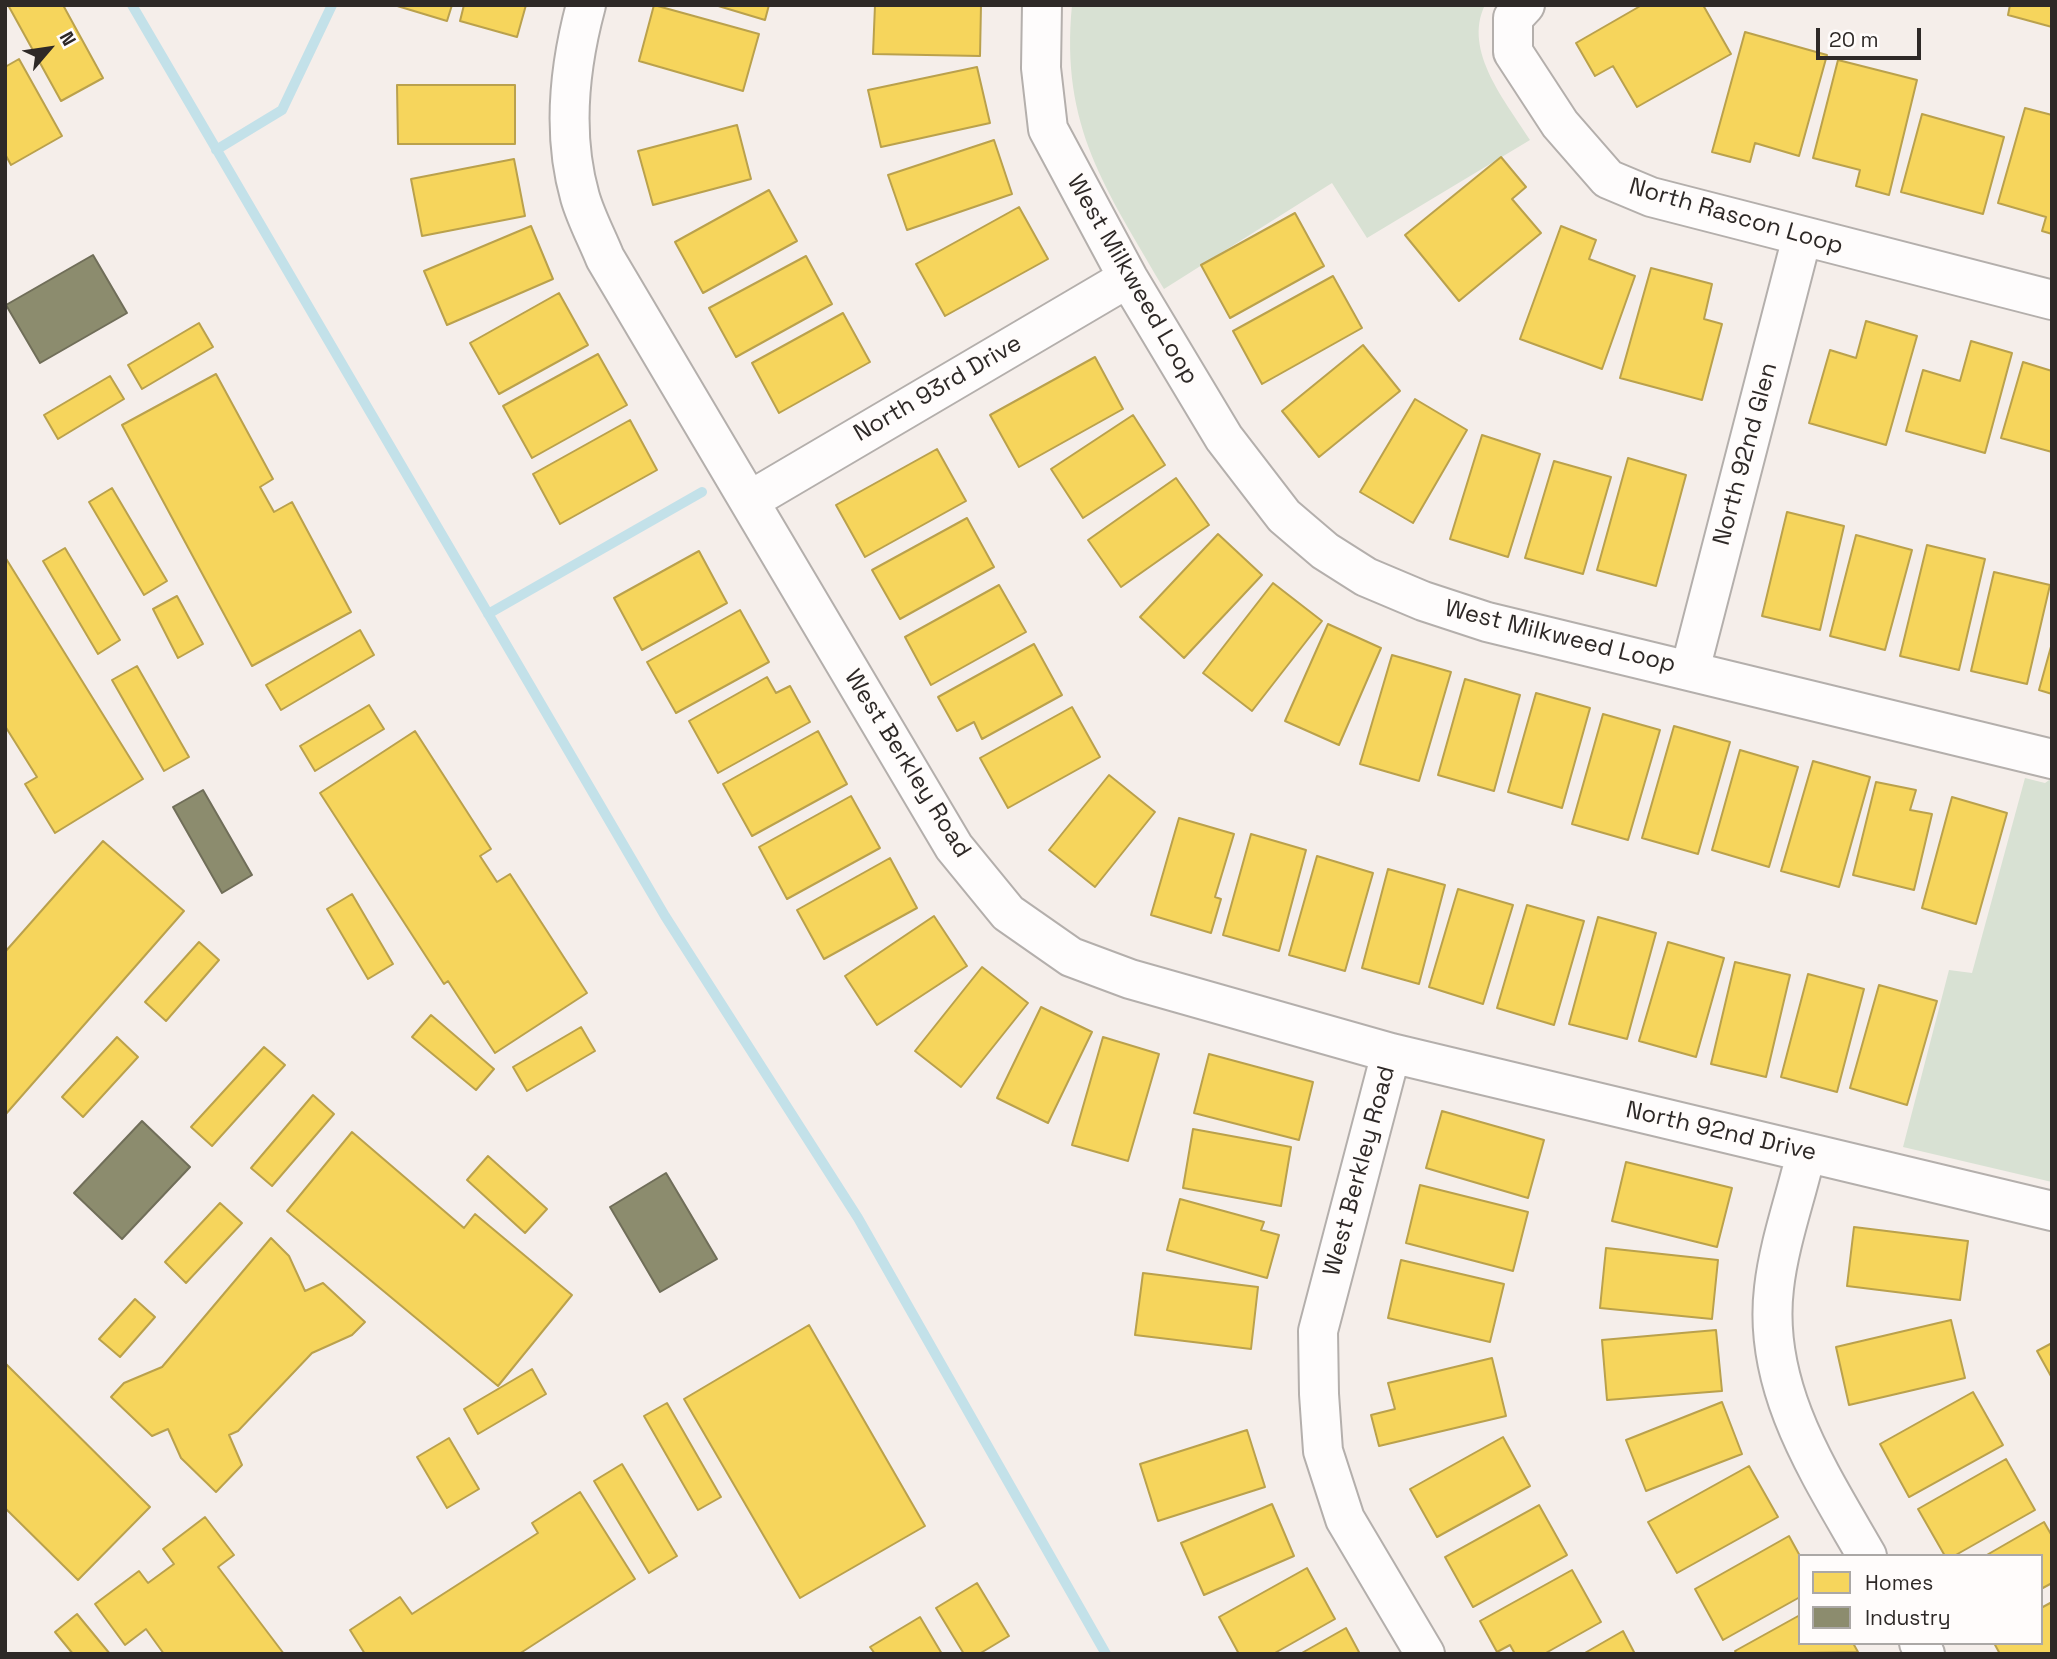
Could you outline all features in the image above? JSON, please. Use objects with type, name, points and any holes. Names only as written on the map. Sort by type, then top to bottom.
[{"type":"street","name":"West Berkley Road","points":[[586,5],[575,44],[569,91],[570,141],[580,197],[604,258],[954,847],[1008,913],[1071,957],[1130,979],[1391,1053],[1318,1331],[1323,1451],[1345,1519],[1425,1654]]},
{"type":"street","name":"West Milkweed Loop","points":[[1042,5],[1041,68],[1048,129],[1128,278],[1224,438],[1284,516],[1325,551],[1366,577],[1449,609],[1529,634],[1690,670],[2052,759]]},
{"type":"street","name":"North Rascon Loop","points":[[1519,12],[1513,52],[1560,124],[1608,179],[1651,197],[2052,299]]},
{"type":"street","name":"North 92nd Glen","points":[[1690,670],[1802,237]]},
{"type":"street","name":"North 93rd Drive","points":[[748,501],[1128,278]]},
{"type":"street","name":"North 92nd Drive","points":[[1391,1053],[2052,1211]]},
{"type":"street","points":[[1806,1153],[1774,1289],[1775,1352],[1791,1418],[1815,1466],[1866,1554]]},
{"type":"green space","points":[[1072,5],[1485,5],[1479,22],[1483,58],[1490,76],[1530,140],[1367,238],[1332,183],[1164,289],[1106,187],[1081,122],[1073,87],[1070,48]]},
{"type":"green space","points":[[2025,778],[2045,783],[2052,778],[2052,1182],[1903,1147],[1949,970],[1972,973]]},
{"type":"building: Homes","points":[[8,5],[63,5],[103,78],[61,101]]},
{"type":"building: Homes","points":[[394,5],[452,5],[447,21]]},
{"type":"building: Homes","points":[[464,5],[526,5],[517,37],[460,21]]},
{"type":"building: Homes","points":[[654,5],[759,34],[743,91],[639,61]]},
{"type":"building: Homes","points":[[715,5],[769,5],[765,20]]},
{"type":"building: Homes","points":[[875,5],[981,5],[980,56],[873,54]]},
{"type":"building: Homes","points":[[1642,5],[1703,5],[1731,54],[1637,107],[1613,66],[1595,76],[1576,43]]},
{"type":"building: Homes","points":[[2010,5],[2052,5],[2052,27],[2008,15]]},
{"type":"building: Homes","points":[[1745,32],[1827,55],[1799,156],[1755,143],[1750,162],[1712,152]]},
{"type":"building: Homes","points":[[19,59],[62,136],[11,165],[5,154],[5,67]]},
{"type":"building: Homes","points":[[1838,60],[1917,80],[1889,195],[1856,186],[1860,170],[1813,158]]},
{"type":"building: Homes","points":[[977,67],[990,123],[881,147],[868,90]]},
{"type":"building: Homes","points":[[397,85],[515,85],[515,144],[398,144]]},
{"type":"building: Homes","points":[[2025,108],[2052,115],[2052,234],[2042,231],[2046,217],[1998,203]]},
{"type":"building: Homes","points":[[1922,114],[2004,137],[1983,214],[1901,192]]},
{"type":"building: Homes","points":[[737,125],[751,179],[653,205],[638,151]]},
{"type":"building: Homes","points":[[994,140],[1012,194],[907,230],[888,175]]},
{"type":"building: Homes","points":[[1501,157],[1526,187],[1512,199],[1541,233],[1459,301],[1405,235]]},
{"type":"building: Homes","points":[[514,159],[525,216],[422,236],[411,179]]},
{"type":"building: Homes","points":[[769,190],[797,241],[703,293],[675,242]]},
{"type":"building: Homes","points":[[1019,207],[1048,259],[945,316],[916,264]]},
{"type":"building: Homes","points":[[1295,213],[1324,266],[1230,318],[1201,265]]},
{"type":"building: Homes","points":[[531,226],[553,279],[447,325],[424,271]]},
{"type":"building: Homes","points":[[1561,226],[1596,240],[1589,259],[1635,276],[1602,369],[1520,339]]},
{"type":"building: Homes","points":[[806,256],[832,304],[736,357],[709,308]]},
{"type":"building: Homes","points":[[1651,268],[1712,284],[1704,319],[1722,324],[1702,400],[1620,378]]},
{"type":"building: Homes","points":[[1333,276],[1362,328],[1262,384],[1233,331]]},
{"type":"building: Homes","points":[[559,293],[588,345],[499,394],[470,343]]},
{"type":"building: Homes","points":[[843,313],[870,362],[779,413],[752,363]]},
{"type":"building: Homes","points":[[1866,321],[1917,336],[1886,445],[1809,423],[1830,350],[1856,358]]},
{"type":"building: Homes","points":[[199,323],[213,347],[142,389],[128,365]]},
{"type":"building: Homes","points":[[1971,341],[2012,353],[1985,453],[1906,431],[1923,370],[1960,381]]},
{"type":"building: Homes","points":[[1363,345],[1400,391],[1319,457],[1282,411]]},
{"type":"building: Homes","points":[[598,354],[627,405],[532,458],[503,406]]},
{"type":"building: Homes","points":[[1095,357],[1123,409],[1019,467],[990,415]]},
{"type":"building: Homes","points":[[2023,362],[2052,371],[2052,452],[2001,438]]},
{"type":"building: Homes","points":[[216,374],[273,479],[260,487],[274,512],[292,502],[351,612],[252,666],[122,425]]},
{"type":"building: Homes","points":[[110,376],[124,399],[58,439],[44,415]]},
{"type":"building: Homes","points":[[1415,399],[1467,430],[1413,523],[1360,492]]},
{"type":"building: Homes","points":[[1133,415],[1165,465],[1083,518],[1051,469]]},
{"type":"building: Homes","points":[[630,420],[657,470],[560,524],[533,474]]},
{"type":"building: Homes","points":[[1482,435],[1540,454],[1508,557],[1450,539]]},
{"type":"building: Homes","points":[[937,449],[966,501],[865,557],[836,505]]},
{"type":"building: Homes","points":[[1628,458],[1686,475],[1656,586],[1597,570]]},
{"type":"building: Homes","points":[[1554,461],[1611,477],[1583,574],[1525,558]]},
{"type":"building: Homes","points":[[1176,478],[1209,525],[1121,587],[1088,540]]},
{"type":"building: Homes","points":[[112,488],[167,581],[144,595],[89,502]]},
{"type":"building: Homes","points":[[1787,512],[1844,526],[1820,630],[1762,616]]},
{"type":"building: Homes","points":[[967,518],[994,567],[900,619],[872,570]]},
{"type":"building: Homes","points":[[1218,534],[1262,575],[1184,658],[1140,617]]},
{"type":"building: Homes","points":[[1856,535],[1912,550],[1885,650],[1830,636]]},
{"type":"building: Homes","points":[[1927,545],[1985,559],[1959,670],[1900,656]]},
{"type":"building: Homes","points":[[65,548],[120,640],[98,654],[43,561]]},
{"type":"building: Homes","points":[[699,551],[727,603],[642,650],[614,598]]},
{"type":"building: Homes","points":[[5,557],[143,779],[55,833],[25,784],[37,777],[5,726]]},
{"type":"building: Homes","points":[[1994,572],[2050,585],[2027,684],[1971,671]]},
{"type":"building: Homes","points":[[1273,583],[1322,621],[1252,711],[1203,673]]},
{"type":"building: Homes","points":[[999,585],[1026,632],[931,685],[905,637]]},
{"type":"building: Homes","points":[[177,596],[203,644],[178,658],[153,609]]},
{"type":"building: Homes","points":[[740,610],[769,662],[676,713],[647,662]]},
{"type":"building: Homes","points":[[1328,624],[1381,648],[1339,745],[1285,721]]},
{"type":"building: Homes","points":[[360,630],[374,655],[281,710],[266,685]]},
{"type":"building: Homes","points":[[2052,643],[2052,694],[2039,690]]},
{"type":"building: Homes","points":[[1034,644],[1062,695],[982,739],[974,722],[957,731],[938,697]]},
{"type":"building: Homes","points":[[1392,655],[1451,672],[1419,781],[1360,764]]},
{"type":"building: Homes","points":[[137,666],[189,757],[164,771],[112,680]]},
{"type":"building: Homes","points":[[767,677],[776,693],[790,686],[810,722],[718,773],[689,721]]},
{"type":"building: Homes","points":[[1465,679],[1520,695],[1494,791],[1438,775]]},
{"type":"building: Homes","points":[[1536,693],[1590,708],[1562,808],[1508,792]]},
{"type":"building: Homes","points":[[369,705],[384,729],[315,771],[300,746]]},
{"type":"building: Homes","points":[[1072,707],[1100,757],[1008,808],[980,758]]},
{"type":"building: Homes","points":[[1603,714],[1660,730],[1628,840],[1572,824]]},
{"type":"building: Homes","points":[[1674,726],[1730,742],[1698,854],[1642,838]]},
{"type":"building: Homes","points":[[415,731],[491,849],[480,856],[497,882],[510,874],[587,993],[495,1053],[448,981],[444,984],[320,793]]},
{"type":"building: Homes","points":[[818,731],[847,784],[752,836],[723,784]]},
{"type":"building: Homes","points":[[1740,750],[1798,767],[1769,867],[1712,850]]},
{"type":"building: Homes","points":[[1813,761],[1870,777],[1839,887],[1781,871]]},
{"type":"building: Homes","points":[[1109,775],[1155,812],[1095,887],[1049,850]]},
{"type":"building: Homes","points":[[1876,782],[1916,790],[1910,810],[1932,814],[1914,890],[1853,875]]},
{"type":"building: Homes","points":[[851,796],[880,848],[787,899],[759,847]]},
{"type":"building: Homes","points":[[1952,797],[2007,813],[1976,924],[1922,908]]},
{"type":"building: Homes","points":[[1179,818],[1234,834],[1215,897],[1221,899],[1211,933],[1151,915]]},
{"type":"building: Homes","points":[[1251,834],[1306,850],[1279,951],[1223,935]]},
{"type":"building: Homes","points":[[103,841],[184,911],[5,1115],[5,952]]},
{"type":"building: Homes","points":[[1317,856],[1373,873],[1345,971],[1289,955]]},
{"type":"building: Homes","points":[[890,858],[917,908],[824,959],[797,910]]},
{"type":"building: Homes","points":[[1388,869],[1445,885],[1419,984],[1362,968]]},
{"type":"building: Homes","points":[[1458,889],[1513,905],[1483,1004],[1429,987]]},
{"type":"building: Homes","points":[[352,894],[393,964],[368,979],[327,909]]},
{"type":"building: Homes","points":[[1527,905],[1584,921],[1554,1025],[1497,1008]]},
{"type":"building: Homes","points":[[934,916],[967,966],[877,1025],[845,976]]},
{"type":"building: Homes","points":[[1598,917],[1656,933],[1627,1039],[1569,1024]]},
{"type":"building: Homes","points":[[199,942],[219,960],[166,1021],[145,1002]]},
{"type":"building: Homes","points":[[1668,942],[1724,958],[1696,1057],[1639,1041]]},
{"type":"building: Homes","points":[[1735,962],[1790,975],[1766,1077],[1711,1064]]},
{"type":"building: Homes","points":[[982,967],[1028,1003],[961,1087],[915,1051]]},
{"type":"building: Homes","points":[[1808,974],[1864,989],[1837,1092],[1781,1077]]},
{"type":"building: Homes","points":[[1879,985],[1937,1001],[1907,1105],[1850,1088]]},
{"type":"building: Homes","points":[[1041,1007],[1092,1032],[1048,1123],[997,1098]]},
{"type":"building: Homes","points":[[431,1015],[494,1069],[476,1090],[412,1037]]},
{"type":"building: Homes","points":[[581,1027],[595,1051],[527,1091],[513,1067]]},
{"type":"building: Homes","points":[[117,1037],[138,1057],[83,1117],[62,1097]]},
{"type":"building: Homes","points":[[1103,1037],[1159,1054],[1128,1161],[1072,1145]]},
{"type":"building: Homes","points":[[264,1047],[285,1065],[212,1146],[191,1127]]},
{"type":"building: Homes","points":[[1209,1054],[1313,1082],[1299,1140],[1194,1113]]},
{"type":"building: Homes","points":[[313,1095],[334,1114],[272,1186],[251,1168]]},
{"type":"building: Homes","points":[[1442,1111],[1544,1140],[1528,1198],[1426,1168]]},
{"type":"building: Homes","points":[[1193,1129],[1291,1147],[1281,1206],[1183,1188]]},
{"type":"building: Homes","points":[[352,1132],[464,1228],[475,1214],[572,1295],[498,1386],[287,1211]]},
{"type":"building: Homes","points":[[488,1156],[547,1209],[525,1233],[467,1180]]},
{"type":"building: Homes","points":[[1626,1162],[1732,1188],[1717,1247],[1612,1221]]},
{"type":"building: Homes","points":[[1420,1185],[1528,1212],[1513,1271],[1406,1243]]},
{"type":"building: Homes","points":[[1180,1199],[1264,1222],[1261,1230],[1279,1235],[1267,1278],[1167,1250]]},
{"type":"building: Homes","points":[[220,1203],[242,1223],[186,1283],[165,1262]]},
{"type":"building: Homes","points":[[1854,1227],[1968,1241],[1960,1300],[1847,1286]]},
{"type":"building: Homes","points":[[271,1238],[289,1256],[305,1291],[323,1283],[365,1322],[352,1335],[312,1353],[238,1431],[229,1435],[242,1465],[216,1492],[181,1458],[168,1429],[152,1436],[111,1397],[124,1383],[162,1367]]},
{"type":"building: Homes","points":[[1606,1248],[1718,1260],[1712,1319],[1600,1308]]},
{"type":"building: Homes","points":[[1401,1260],[1504,1284],[1490,1342],[1388,1318]]},
{"type":"building: Homes","points":[[1143,1273],[1258,1287],[1251,1349],[1135,1335]]},
{"type":"building: Homes","points":[[135,1299],[155,1317],[120,1357],[99,1339]]},
{"type":"building: Homes","points":[[1951,1320],[1965,1378],[1849,1405],[1836,1347]]},
{"type":"building: Homes","points":[[809,1325],[925,1526],[800,1598],[684,1399]]},
{"type":"building: Homes","points":[[1716,1330],[1722,1391],[1607,1400],[1602,1340]]},
{"type":"building: Homes","points":[[2052,1343],[2052,1378],[2037,1351]]},
{"type":"building: Homes","points":[[1492,1358],[1506,1416],[1379,1446],[1371,1415],[1395,1409],[1388,1383]]},
{"type":"building: Homes","points":[[5,1363],[150,1507],[78,1580],[5,1508]]},
{"type":"building: Homes","points":[[532,1369],[546,1394],[478,1434],[464,1409]]},
{"type":"building: Homes","points":[[1973,1392],[2003,1445],[1909,1497],[1880,1444]]},
{"type":"building: Homes","points":[[1722,1402],[1742,1454],[1646,1491],[1626,1440]]},
{"type":"building: Homes","points":[[667,1403],[721,1497],[698,1510],[644,1416]]},
{"type":"building: Homes","points":[[1247,1430],[1265,1487],[1158,1521],[1140,1464]]},
{"type":"building: Homes","points":[[1503,1437],[1530,1486],[1437,1537],[1410,1489]]},
{"type":"building: Homes","points":[[449,1438],[479,1489],[447,1508],[417,1457]]},
{"type":"building: Homes","points":[[2006,1459],[2035,1510],[1958,1554],[1944,1554],[1918,1509]]},
{"type":"building: Homes","points":[[622,1464],[677,1556],[649,1573],[594,1481]]},
{"type":"building: Homes","points":[[1749,1466],[1778,1517],[1677,1573],[1648,1522]]},
{"type":"building: Homes","points":[[580,1492],[635,1579],[519,1654],[365,1654],[350,1630],[400,1597],[412,1614],[538,1533],[532,1523]]},
{"type":"building: Homes","points":[[1272,1504],[1294,1556],[1204,1595],[1181,1543]]},
{"type":"building: Homes","points":[[1539,1505],[1567,1555],[1473,1607],[1445,1557]]},
{"type":"building: Homes","points":[[205,1517],[234,1555],[218,1567],[284,1654],[164,1654],[146,1629],[125,1645],[95,1604],[139,1571],[148,1583],[174,1564],[163,1549]]},
{"type":"building: Homes","points":[[2044,1522],[2052,1536],[2052,1583],[2043,1588],[2043,1554],[1988,1554]]},
{"type":"building: Homes","points":[[1789,1536],[1799,1554],[1798,1598],[1723,1640],[1695,1589]]},
{"type":"building: Homes","points":[[1307,1568],[1335,1619],[1273,1654],[1239,1654],[1219,1617]]},
{"type":"building: Homes","points":[[1572,1570],[1601,1622],[1544,1654],[1515,1654],[1510,1645],[1497,1652],[1480,1621]]},
{"type":"building: Homes","points":[[977,1583],[1009,1636],[979,1654],[964,1654],[936,1608]]},
{"type":"building: Homes","points":[[2052,1602],[2052,1654],[2000,1654],[1995,1645],[2043,1645],[2043,1607]]},
{"type":"building: Homes","points":[[77,1614],[110,1654],[73,1654],[55,1632]]},
{"type":"building: Homes","points":[[1798,1616],[1798,1645],[1854,1645],[1858,1652],[1737,1654],[1735,1651]]},
{"type":"building: Homes","points":[[920,1617],[942,1654],[875,1654],[870,1647]]},
{"type":"building: Homes","points":[[1346,1628],[1360,1654],[1300,1654]]},
{"type":"building: Homes","points":[[1623,1631],[1635,1654],[1583,1654]]},
{"type":"building: Industry","points":[[93,255],[127,313],[40,363],[6,305]]},
{"type":"building: Industry","points":[[203,790],[252,875],[222,893],[173,807]]},
{"type":"building: Industry","points":[[142,1121],[190,1167],[122,1239],[74,1193]]},
{"type":"building: Industry","points":[[666,1173],[717,1259],[660,1292],[610,1207]]},
{"type":"waterway","points":[[132,5],[665,916],[858,1218],[1106,1654]]},
{"type":"waterway","points":[[216,150],[282,110],[332,5]]},
{"type":"waterway","points":[[488,614],[702,492]]}]
